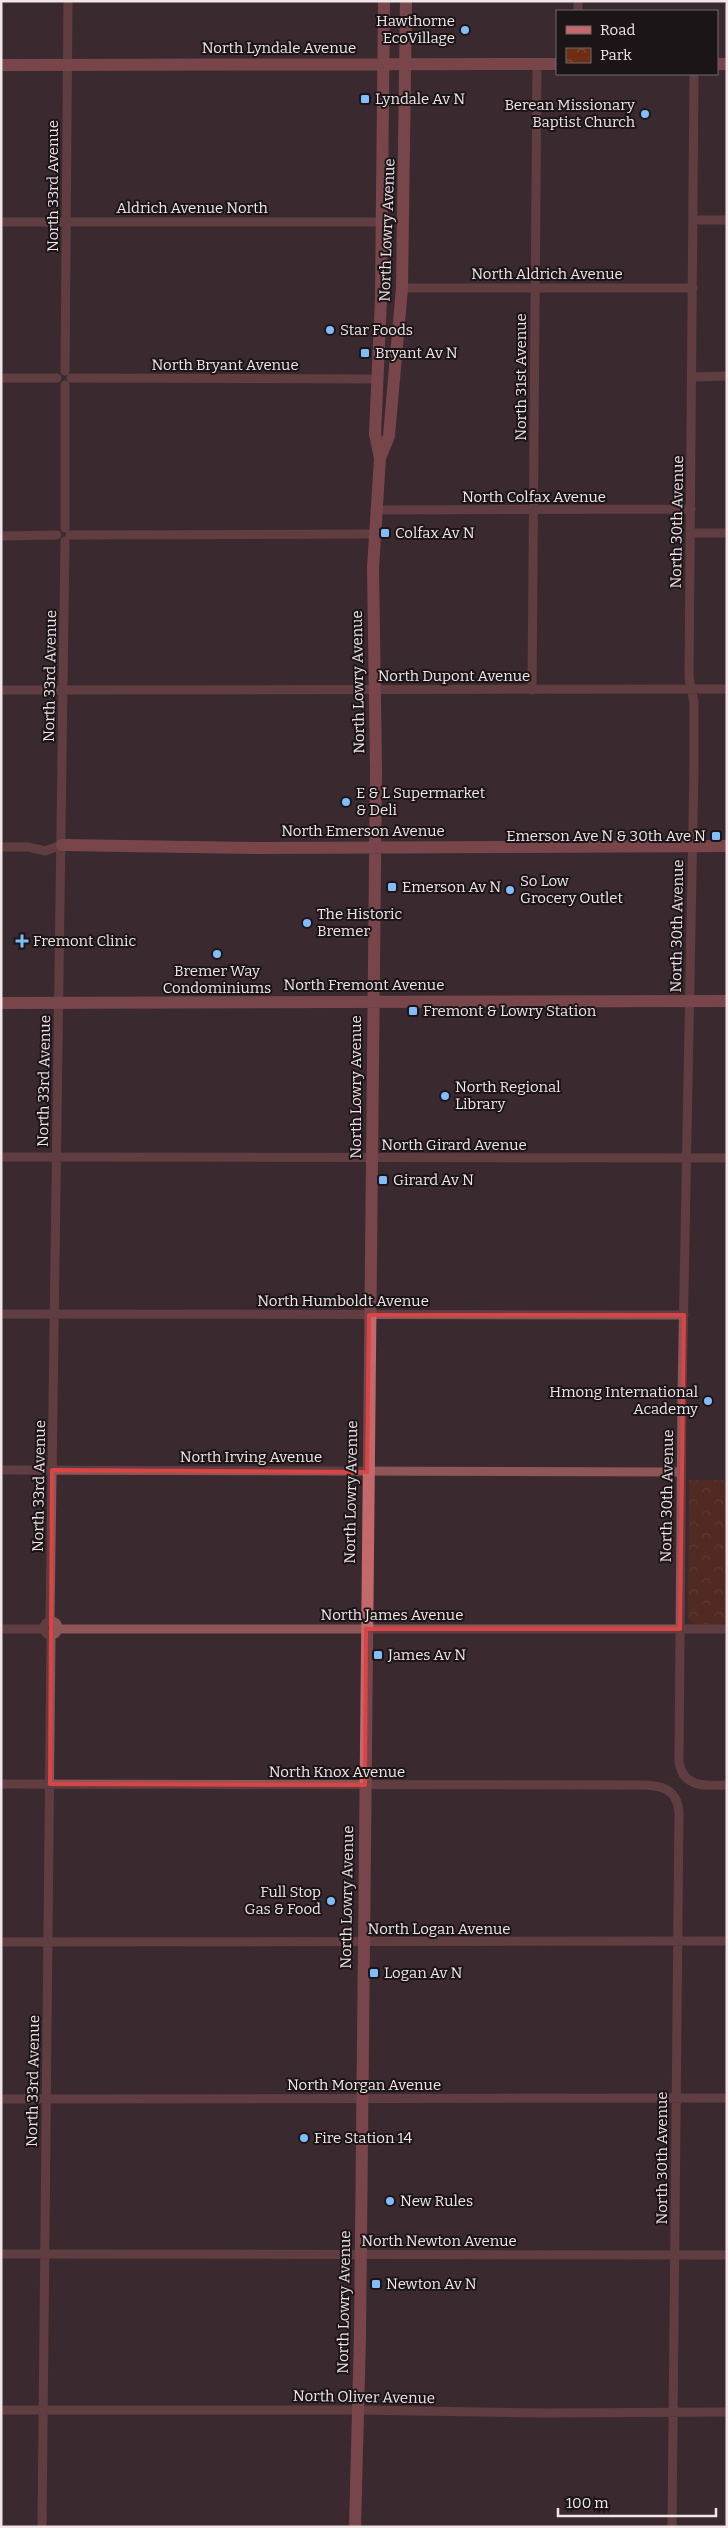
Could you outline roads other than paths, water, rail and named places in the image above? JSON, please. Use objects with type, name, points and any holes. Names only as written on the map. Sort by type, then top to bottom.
[{"type":"main road","name":"North Lowry Avenue","points":[[355,2527],[362,2100],[367,1472],[375,848],[376,690],[374,534],[380,458],[375,434],[382,222],[384,1]]},
{"type":"main road","name":"North Lowry Avenue","points":[[380,458],[389,436],[402,288],[407,65],[406,1]]},
{"type":"main road","name":"North Lyndale Avenue","points":[[1,65],[556,64]]},
{"type":"main road","name":"North Emerson Avenue","points":[[62,844],[375,848],[727,846]]},
{"type":"main road","name":"North Fremont Avenue","points":[[1,1003],[372,1003],[690,1000],[727,1002]]},
{"type":"street","name":"North 33rd Avenue","points":[[68,1],[68,374]]},
{"type":"street","name":"North 31st Avenue","points":[[532,690],[537,64]]},
{"type":"street","name":"North 30th Avenue","points":[[694,75],[689,678],[694,702],[679,1762],[686,1778],[694,1784],[702,1786],[727,1786]]},
{"type":"street","points":[[693,220],[727,220]]},
{"type":"street","name":"Aldrich Avenue North","points":[[1,222],[382,222]]},
{"type":"street","name":"North Aldrich Avenue","points":[[402,288],[693,288]]},
{"type":"street","points":[[60,372],[68,374],[70,382],[65,385],[58,382],[57,378],[60,372]]},
{"type":"street","name":"North Bryant Avenue","points":[[68,374],[378,379]]},
{"type":"street","points":[[692,376],[727,376]]},
{"type":"street","points":[[1,378],[57,378]]},
{"type":"street","name":"North 33rd Avenue","points":[[50,1621],[58,1003],[67,535],[65,385]]},
{"type":"street","name":"North Colfax Avenue","points":[[377,510],[691,510]]},
{"type":"street","points":[[1,536],[57,535],[59,530],[67,535],[374,534]]},
{"type":"street","points":[[690,533],[727,533]]},
{"type":"street","name":"North Dupont Avenue","points":[[1,690],[727,689]]},
{"type":"street","name":"North Emerson Avenue","points":[[1,847],[28,847],[45,851],[62,844]]},
{"type":"street","name":"North Girard Avenue","points":[[1,1157],[727,1158]]},
{"type":"street","name":"North Humboldt Avenue","points":[[1,1314],[684,1316]]},
{"type":"street","name":"North Irving Avenue","points":[[1,1470],[682,1472]]},
{"type":"street","points":[[50,1621],[56,1624],[54,1632],[47,1634],[44,1629],[44,1625],[50,1621]]},
{"type":"street","points":[[1,1629],[44,1629]]},
{"type":"street","name":"North James Avenue","points":[[54,1632],[366,1629],[727,1629]]},
{"type":"street","name":"North 33rd Avenue","points":[[42,2527],[50,1784],[54,1632]]},
{"type":"street","name":"North Knox Avenue","points":[[1,1784],[654,1785],[663,1786],[672,1792]]},
{"type":"street","name":"North 30th Avenue","points":[[672,1792],[679,1812],[672,2527]]},
{"type":"street","name":"North Logan Avenue","points":[[1,1942],[727,1941]]},
{"type":"street","name":"North Morgan Avenue","points":[[1,2099],[727,2098]]},
{"type":"street","name":"North Newton Avenue","points":[[1,2254],[727,2255]]},
{"type":"street","name":"North Oliver Avenue","points":[[1,2410],[358,2410],[509,2413],[727,2412]]},
{"type":"place","name":"Hawthorne EcoVillage","points":[[465,30]]},
{"type":"place","name":"Lyndale Av N","points":[[365,99]]},
{"type":"place","name":"Berean Missionary Baptist Church","points":[[645,114]]},
{"type":"place","name":"Star Foods","points":[[330,330]]},
{"type":"place","name":"Bryant Av N","points":[[365,353]]},
{"type":"place","name":"Colfax Av N","points":[[385,533]]},
{"type":"place","name":"E & L Supermarket & Deli","points":[[346,802]]},
{"type":"place","name":"Emerson Ave N & 30th Ave N","points":[[716,836]]},
{"type":"place","name":"Emerson Av N","points":[[392,887]]},
{"type":"place","name":"So Low Grocery Outlet","points":[[510,890]]},
{"type":"place","name":"The Historic Bremer","points":[[307,923]]},
{"type":"place","name":"Fremont Clinic","points":[[22,941]]},
{"type":"place","name":"Bremer Way Condominiums","points":[[217,954]]},
{"type":"place","name":"Fremont & Lowry Station","points":[[413,1011]]},
{"type":"place","name":"North Regional Library","points":[[445,1096]]},
{"type":"place","name":"Girard Av N","points":[[383,1180]]},
{"type":"place","name":"Hmong International Academy","points":[[708,1401]]},
{"type":"place","name":"James Av N","points":[[378,1655]]},
{"type":"place","name":"Full Stop Gas & Food","points":[[331,1901]]},
{"type":"place","name":"Logan Av N","points":[[374,1973]]},
{"type":"place","name":"Fire Station 14","points":[[304,2138]]},
{"type":"place","name":"New Rules","points":[[390,2201]]},
{"type":"place","name":"Newton Av N","points":[[376,2284]]}]
